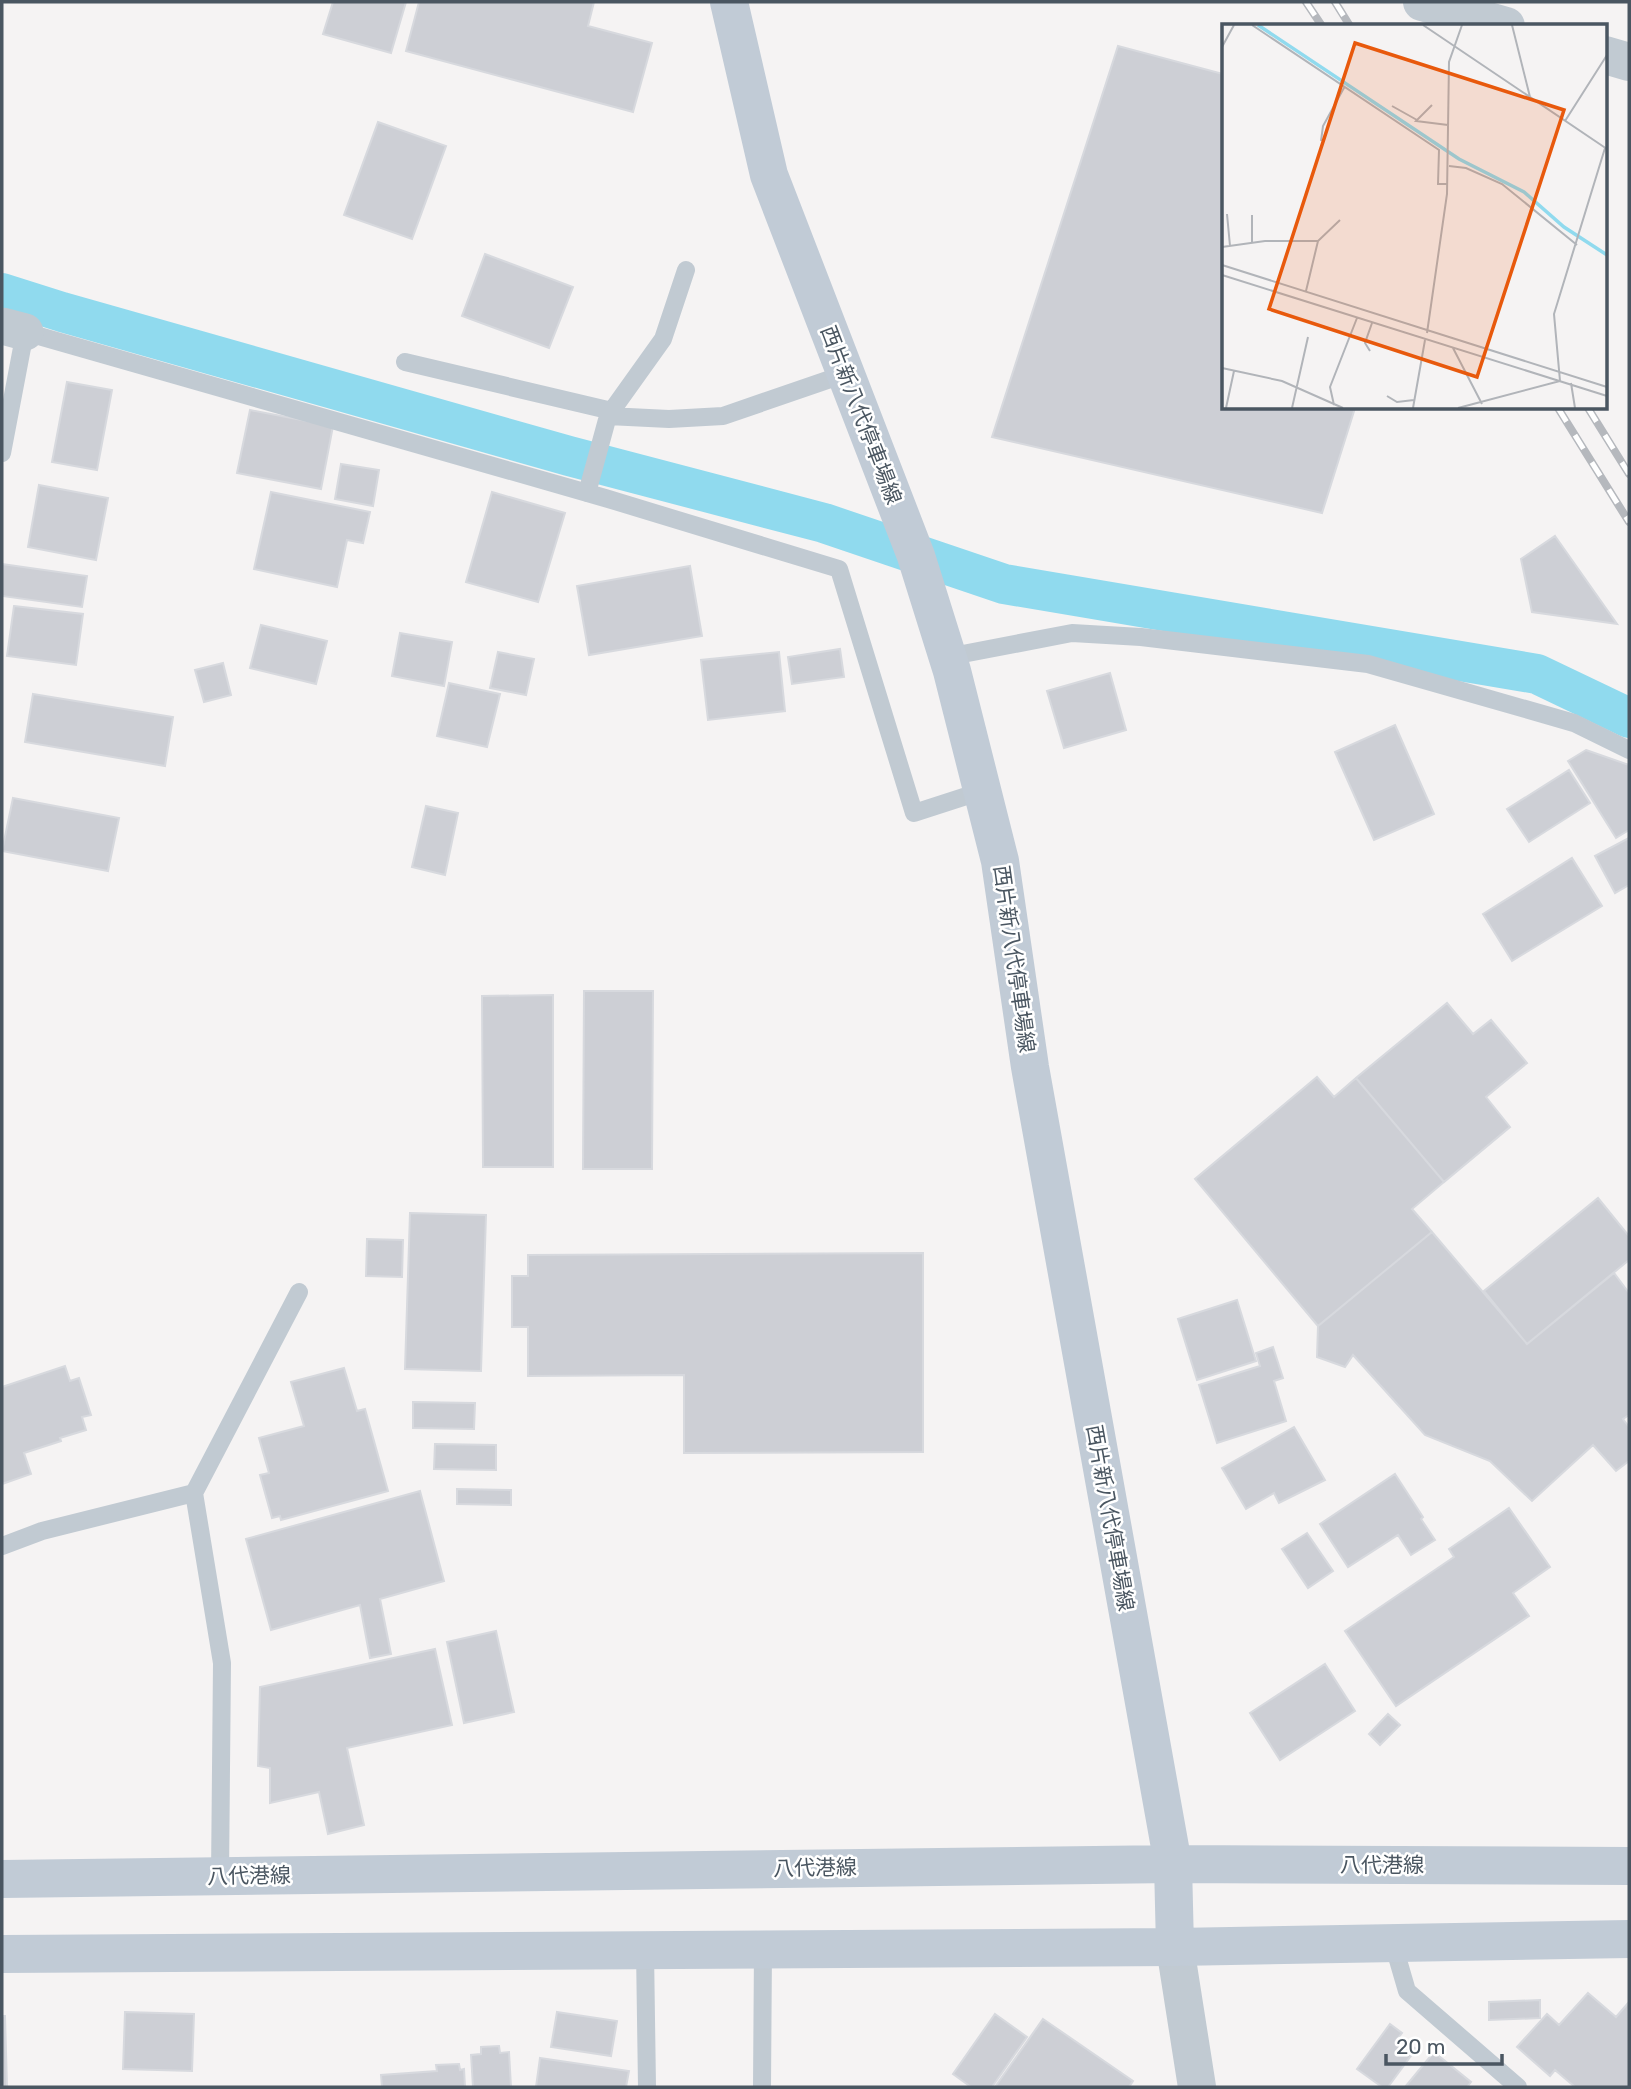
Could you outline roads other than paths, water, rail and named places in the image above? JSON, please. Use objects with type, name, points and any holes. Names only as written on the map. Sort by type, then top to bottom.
[{"type":"main road","name":"西片新八代停車場線","points":[[729,2],[769,175],[916,556],[947,657],[1000,861],[1030,1067],[1173,1864],[1175,1947]]},
{"type":"main road","name":"八代港線","points":[[2,1879],[1173,1864],[1629,1866]]},
{"type":"main road","points":[[2,1954],[1175,1947],[1629,1939]]},
{"type":"street","points":[[1422,2],[1499,24]]},
{"type":"street","points":[[1606,55],[1629,62]]},
{"type":"street","points":[[1175,1947],[1197,2087]]},
{"type":"lane","points":[[588,491],[609,416],[663,339],[686,270]]},
{"type":"lane","points":[[2,453],[13,329],[588,491],[839,569],[914,813],[982,791]]},
{"type":"lane","points":[[405,362],[609,416],[669,419],[723,416],[845,374]]},
{"type":"lane","points":[[947,657],[1072,633],[1141,637],[1368,664],[1574,723],[1629,750]]},
{"type":"lane","points":[[220,1876],[222,1663],[194,1493],[299,1292]]},
{"type":"lane","points":[[2,1546],[42,1531],[194,1493]]},
{"type":"lane","points":[[1394,1943],[1407,1991],[1518,2087]]},
{"type":"lane","points":[[762,2087],[763,1949]]},
{"type":"lane","points":[[645,1950],[647,2087]]},
{"type":"waterway","points":[[2,293],[569,456],[824,523],[1004,584],[1537,674],[1629,718]]},
{"type":"railway","points":[[1306,2],[1321,24]]},
{"type":"railway","points":[[1335,2],[1349,24]]},
{"type":"railway","points":[[1559,410],[1629,522]]},
{"type":"railway","points":[[1589,410],[1629,474]]}]
